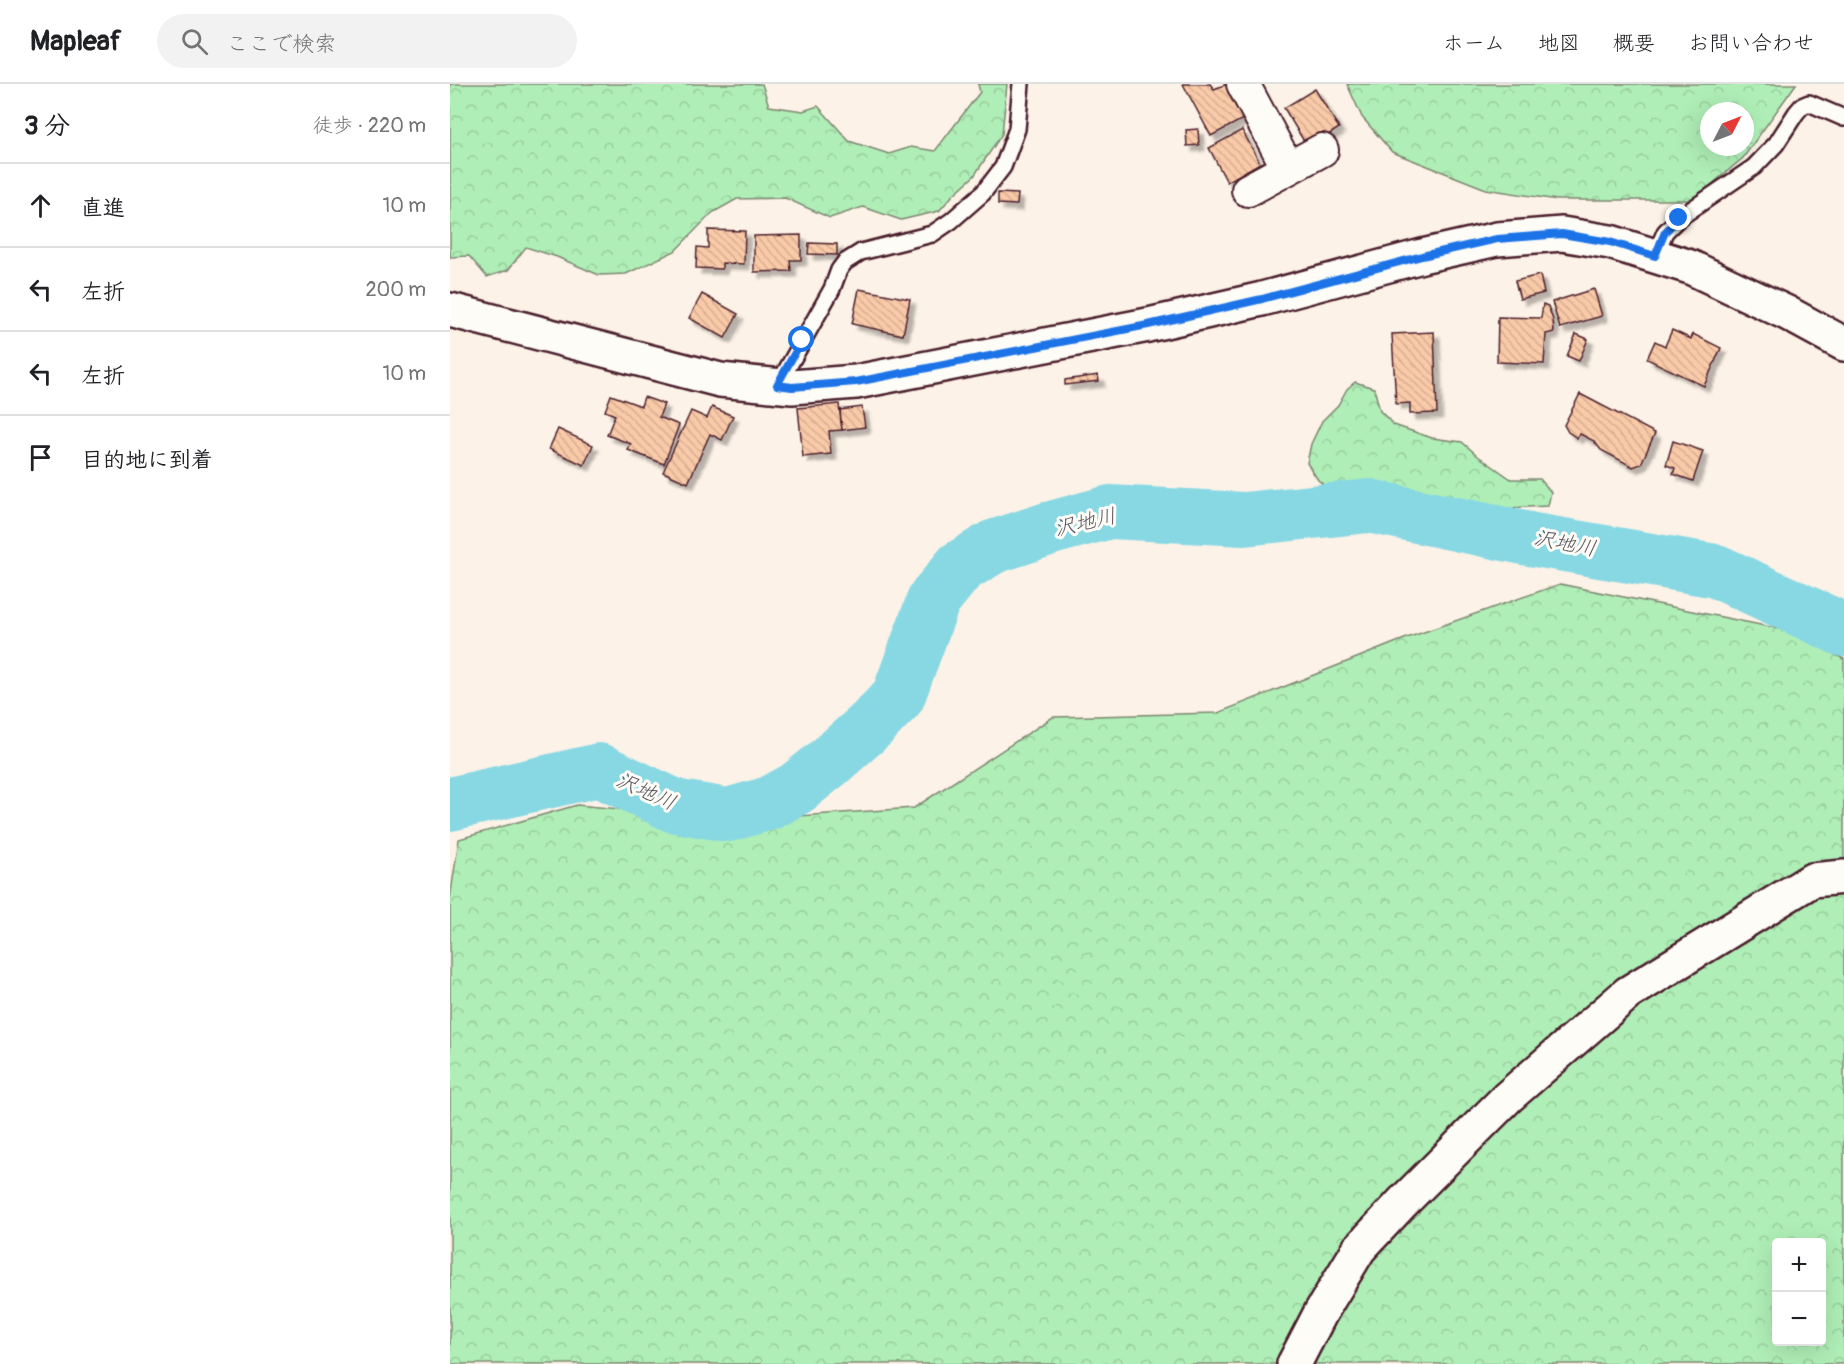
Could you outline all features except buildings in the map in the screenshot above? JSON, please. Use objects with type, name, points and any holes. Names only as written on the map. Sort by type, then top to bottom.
[{"type":"street","points":[[1243,84],[1288,168]]},
{"type":"street","points":[[1248,190],[1322,150]]},
{"type":"street","points":[[450,310],[720,380],[792,387],[856,382],[1148,325],[1262,299],[1422,256],[1497,239],[1562,234],[1610,242],[1690,267],[1787,313],[1844,344]]},
{"type":"street","points":[[1294,1364],[1321,1312],[1359,1249],[1401,1203],[1508,1097],[1628,993],[1812,880],[1844,877]]},
{"type":"lane","points":[[777,385],[845,262],[861,252],[932,234],[983,193],[1003,166],[1017,129],[1021,84]]},
{"type":"lane","points":[[1655,256],[1665,232],[1679,218],[1754,167],[1776,144],[1802,106],[1809,103],[1816,105],[1844,118]]},
{"type":"green space","points":[[450,84],[762,84],[769,106],[803,111],[818,106],[849,141],[889,154],[911,147],[935,151],[980,92],[978,84],[1007,84],[1002,134],[974,176],[939,211],[901,220],[863,207],[830,218],[785,198],[737,199],[712,213],[675,251],[626,274],[599,275],[526,247],[508,270],[487,277],[469,256],[450,257]]},
{"type":"green space","points":[[1347,84],[1796,84],[1754,143],[1754,102],[1700,102],[1700,156],[1744,156],[1693,200],[1557,200],[1486,189],[1392,152],[1362,117]]},
{"type":"green space","points":[[1355,382],[1374,388],[1380,411],[1394,425],[1432,438],[1462,442],[1511,479],[1540,479],[1551,492],[1548,506],[1508,508],[1464,506],[1413,492],[1373,496],[1352,490],[1332,492],[1318,480],[1307,463],[1311,444],[1322,421],[1338,405],[1347,389]]},
{"type":"green space","points":[[1560,584],[1785,630],[1844,659],[1844,1364],[450,1364],[450,899],[459,839],[577,805],[739,820],[914,808],[1053,717],[1218,713],[1407,638]]},
{"type":"waterway","name":"沢地川","points":[[450,804],[599,770],[675,806],[728,815],[770,803],[797,788],[827,764],[871,725],[898,697],[934,599],[960,567],[993,547],[1110,512],[1244,519],[1369,506],[1529,539],[1716,571],[1844,630]]},
{"type":"route","points":[[802,340],[777,385],[792,387],[856,382],[1148,325],[1262,299],[1422,256],[1497,239],[1562,234],[1610,242],[1655,256],[1665,232],[1679,218]]}]
